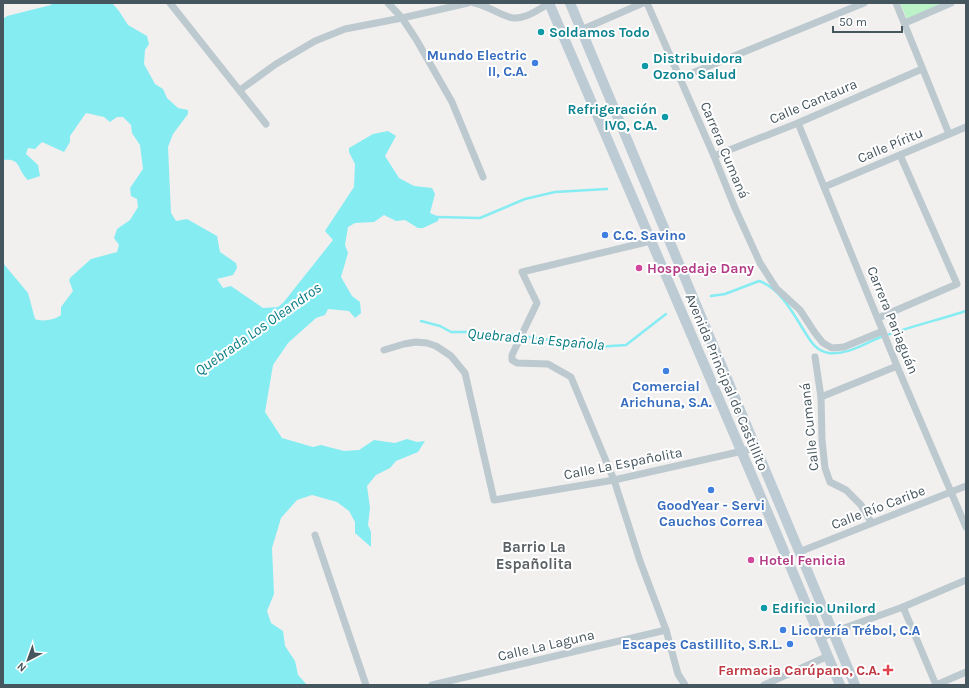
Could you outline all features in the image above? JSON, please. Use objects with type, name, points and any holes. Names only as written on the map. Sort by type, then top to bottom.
[{"type":"main road","name":"Avenida Principal de Castillito","points":[[550,3],[585,82],[840,685]]},
{"type":"main road","name":"Avenida Principal de Castillito","points":[[570,3],[855,685]]},
{"type":"street","points":[[170,3],[266,124]]},
{"type":"street","points":[[388,3],[402,18],[416,39],[452,102],[483,177]]},
{"type":"street","points":[[240,90],[276,64],[315,41],[345,29],[468,3]]},
{"type":"street","points":[[474,3],[486,5],[511,18],[523,17],[550,3]]},
{"type":"street","points":[[581,30],[643,3]]},
{"type":"street","name":"Carrera Cumaná","points":[[647,3],[714,156],[735,208],[760,263],[776,288],[800,310],[823,343],[832,348],[844,347],[884,332]]},
{"type":"street","points":[[680,78],[864,3]]},
{"type":"street","points":[[896,3],[948,134]]},
{"type":"street","points":[[905,23],[951,3]]},
{"type":"street","name":"Calle Cantaura","points":[[714,156],[798,123],[922,68]]},
{"type":"street","name":"Carrera Pariaguán","points":[[798,123],[897,366],[966,527]]},
{"type":"street","name":"Calle Píritu","points":[[824,187],[966,127]]},
{"type":"street","points":[[878,318],[958,284],[900,155]]},
{"type":"street","points":[[652,241],[522,272],[537,303],[512,355],[512,360],[517,363],[548,364],[571,377],[614,480],[640,561],[666,630],[678,674],[685,685]]},
{"type":"street","name":"Calle La Españolita","points":[[384,350],[416,342],[427,343],[436,346],[451,356],[465,373],[494,500],[614,480],[756,448]]},
{"type":"street","name":"Calle Cumaná","points":[[815,358],[821,397],[822,440],[825,468],[830,482],[846,490],[861,505],[871,522]]},
{"type":"street","points":[[821,397],[897,366]]},
{"type":"street","name":"Calle Río Caribe","points":[[799,552],[871,522],[966,486]]},
{"type":"street","points":[[315,535],[366,685]]},
{"type":"street","points":[[821,638],[833,632],[903,607],[966,580]]},
{"type":"street","points":[[903,607],[936,685],[966,672]]},
{"type":"street","name":"Calle La Laguna","points":[[432,685],[666,630]]},
{"type":"street","points":[[764,685],[828,656]]},
{"type":"green space","points":[[900,3],[944,3],[907,19]]},
{"type":"water","points":[[52,3],[112,3],[128,25],[147,36],[149,44],[145,50],[144,64],[155,84],[163,89],[167,98],[178,108],[188,110],[188,114],[173,134],[168,147],[171,213],[176,221],[187,219],[217,236],[220,252],[236,263],[237,268],[233,275],[217,279],[223,288],[231,286],[263,308],[278,307],[283,303],[333,240],[325,231],[354,187],[355,164],[349,152],[349,148],[373,134],[388,131],[396,136],[385,156],[399,178],[414,186],[432,188],[435,194],[430,213],[439,217],[438,221],[423,228],[418,228],[405,220],[396,221],[384,215],[374,222],[355,223],[348,227],[345,245],[348,253],[341,277],[352,296],[360,302],[361,313],[355,318],[349,311],[328,309],[325,315],[316,318],[288,343],[273,365],[265,412],[282,438],[313,447],[321,445],[344,451],[359,450],[374,440],[395,443],[407,439],[417,442],[425,441],[418,452],[396,461],[390,468],[376,475],[367,486],[370,508],[368,525],[371,532],[371,547],[355,533],[355,522],[349,511],[337,502],[312,495],[297,500],[281,518],[272,548],[274,594],[267,611],[271,623],[283,631],[285,646],[295,661],[298,675],[307,685],[3,685],[3,263],[28,293],[35,319],[52,319],[61,315],[61,307],[73,291],[69,280],[71,277],[91,259],[117,252],[119,245],[114,238],[117,229],[130,220],[138,207],[137,199],[131,196],[130,188],[143,169],[140,145],[132,133],[131,125],[123,117],[117,117],[110,122],[104,117],[86,113],[70,136],[70,142],[64,152],[42,142],[35,149],[28,148],[26,154],[38,165],[40,176],[28,180],[16,163],[9,160],[3,160],[3,19],[7,16],[51,5]]},
{"type":"waterway","name":"Quebrada Los Oleandros","points":[[436,217],[480,218],[525,199],[555,192],[607,189]]},
{"type":"waterway","name":"Quebrada La Española","points":[[711,296],[725,294],[759,281],[766,284],[785,301],[813,344],[820,350],[829,353],[850,350],[892,333],[966,311]]},
{"type":"waterway","name":"Quebrada La Española","points":[[421,321],[440,326],[451,332],[483,332],[494,337],[509,334],[597,347],[626,345],[666,314]]},
{"type":"place","name":"Soldamos Todo","points":[[541,32]]},
{"type":"place","name":"Mundo Electric II, C.A.","points":[[535,63]]},
{"type":"place","name":"Distribuidora Ozono Salud","points":[[645,66]]},
{"type":"place","name":"Refrigeración IVO, C.A.","points":[[665,117]]},
{"type":"place","name":"C.C. Savino","points":[[605,235]]},
{"type":"place","name":"Hospedaje Dany","points":[[639,268]]},
{"type":"place","name":"Comercial Arichuna, S.A.","points":[[666,371]]},
{"type":"place","name":"GoodYear - Servi Cauchos Correa","points":[[711,490]]},
{"type":"place","name":"Hotel Fenicia","points":[[751,560]]},
{"type":"place","name":"Edificio Unilord","points":[[764,608]]},
{"type":"place","name":"Licorería Trébol, C.A","points":[[783,630]]},
{"type":"place","name":"Escapes Castillito, S.R.L.","points":[[790,644]]},
{"type":"place","name":"Farmacia Carúpano, C.A.","points":[[888,670]]},
{"type":"district","name":"Barrio La Españolita","points":[[534,556]]}]
